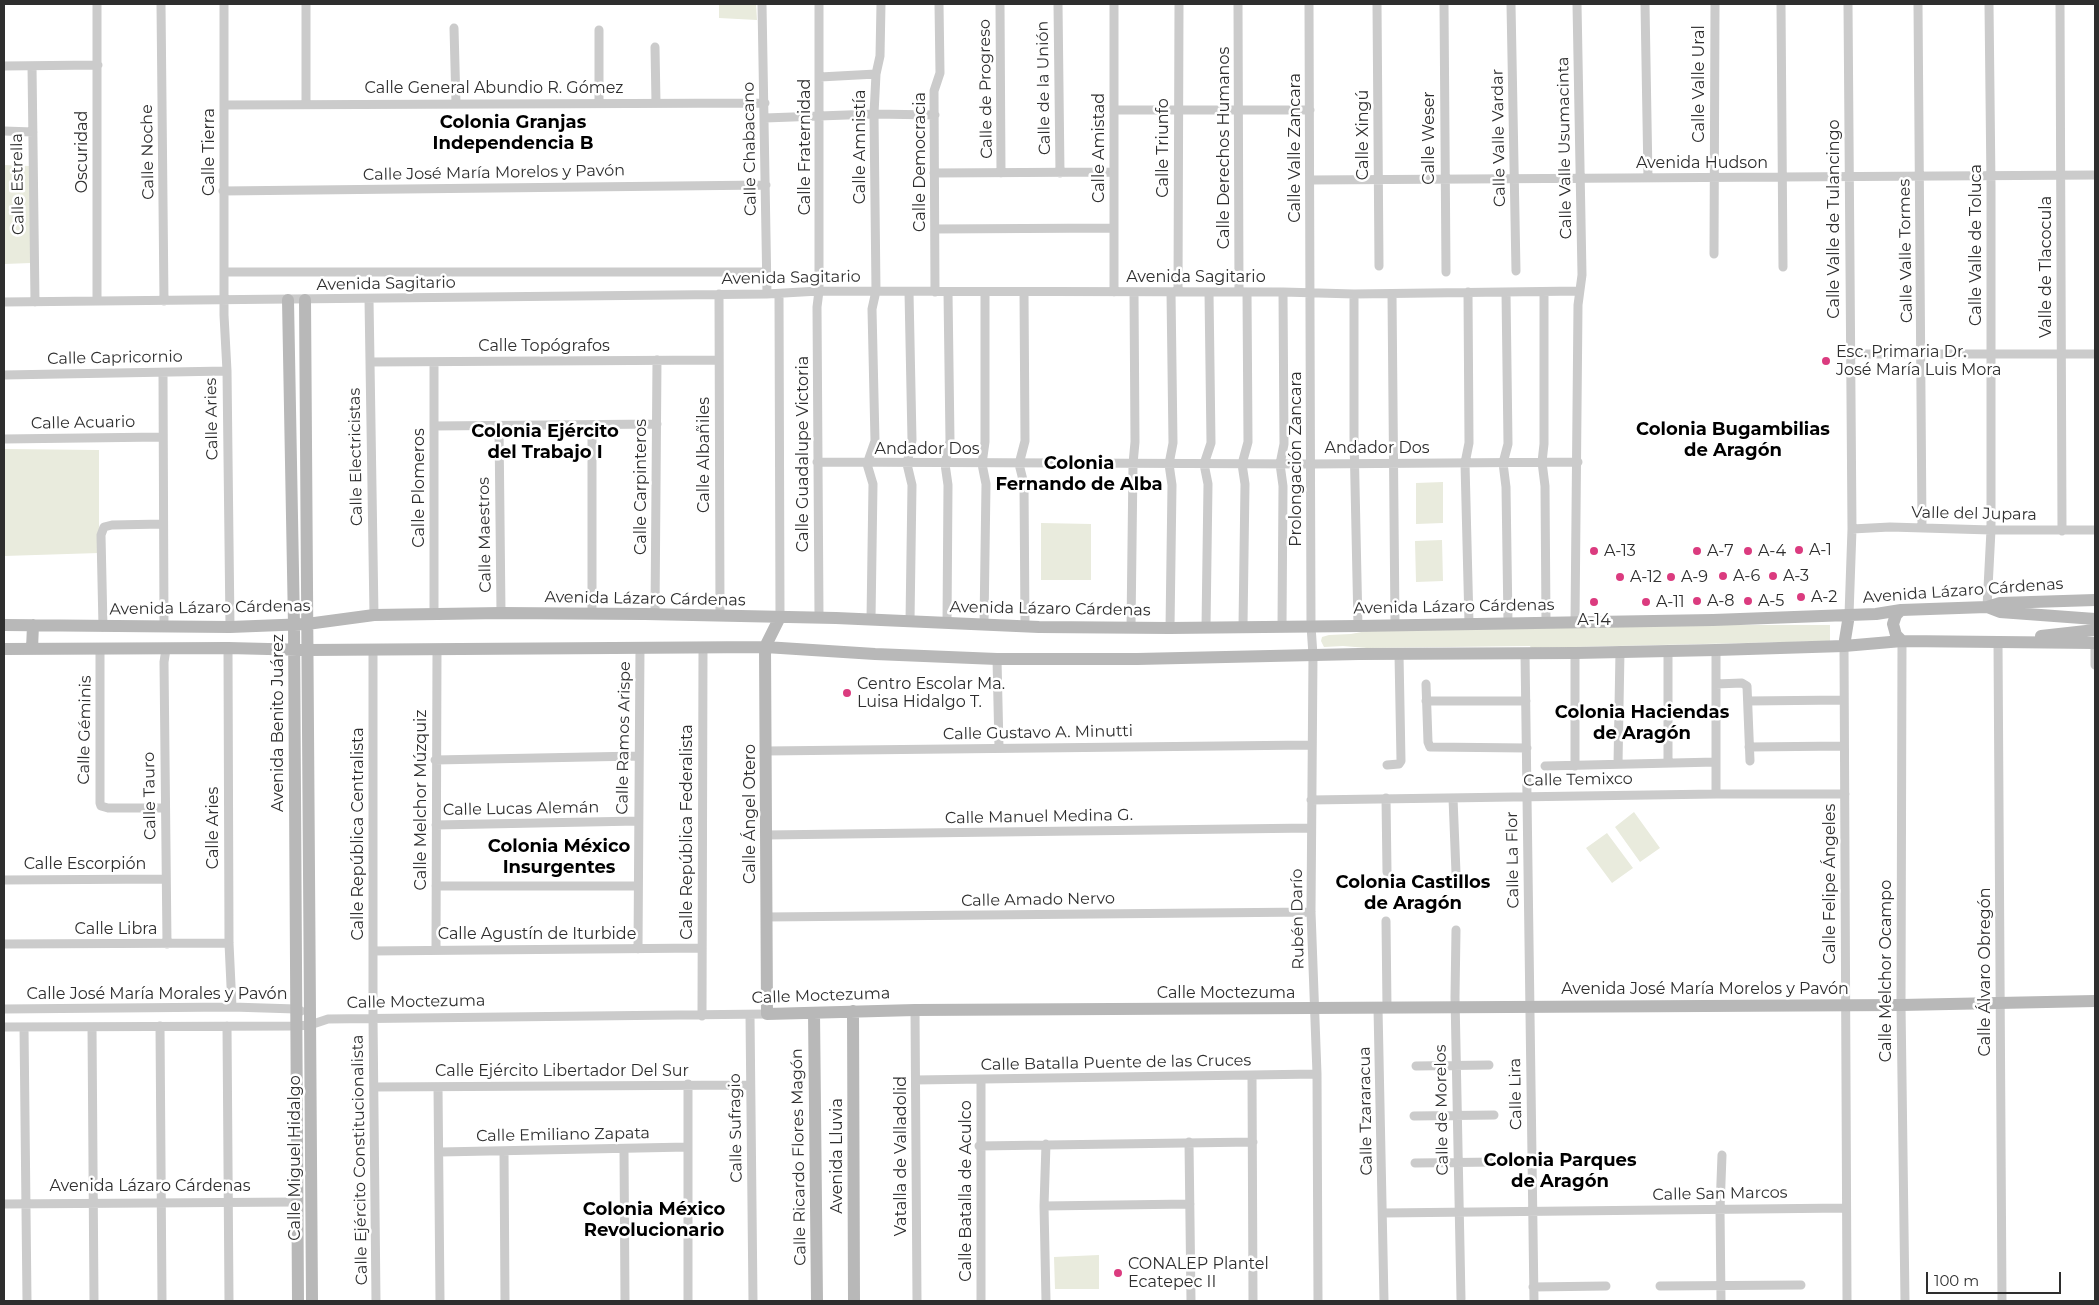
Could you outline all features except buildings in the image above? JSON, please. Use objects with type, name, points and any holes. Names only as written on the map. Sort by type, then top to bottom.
[{"type":"street","name":"Oscuridad","points":[[97,4],[97,301]]},
{"type":"street","name":"Calle Noche","points":[[161,4],[164,301]]},
{"type":"street","name":"Calle Tierra","points":[[224,4],[224,300]]},
{"type":"street","points":[[306,4],[306,104]]},
{"type":"street","name":"Calle Chabacano","points":[[762,4],[767,294]]},
{"type":"street","name":"Calle Fraternidad","points":[[819,4],[820,291]]},
{"type":"street","name":"Calle Amnistía","points":[[867,464],[875,441],[872,309],[876,292],[874,114],[876,74],[880,56],[881,4]]},
{"type":"street","name":"Calle Democracia","points":[[935,292],[934,91],[940,73],[939,4]]},
{"type":"street","name":"Calle de Progreso","points":[[1000,4],[1001,173]]},
{"type":"street","name":"Calle de la Unión","points":[[1058,4],[1060,173]]},
{"type":"street","name":"Calle Amistad","points":[[1114,4],[1114,292]]},
{"type":"street","name":"Calle Triunfo","points":[[1168,464],[1174,443],[1179,4]]},
{"type":"street","name":"Calle Derechos Humanos","points":[[1238,4],[1243,292],[1248,442],[1242,464]]},
{"type":"street","name":"Calle Valle Zancara","points":[[1309,4],[1310,293]]},
{"type":"street","name":"Calle Xingú","points":[[1377,4],[1379,266]]},
{"type":"street","name":"Calle Weser","points":[[1444,4],[1446,272]]},
{"type":"street","name":"Calle Valle Vardar","points":[[1511,4],[1516,271]]},
{"type":"street","name":"Calle Valle Usumacinta","points":[[1575,621],[1579,291],[1582,275],[1578,4]]},
{"type":"street","points":[[1645,4],[1648,178]]},
{"type":"street","name":"Calle Valle Ural","points":[[1714,254],[1715,4]]},
{"type":"street","points":[[1781,4],[1783,267]]},
{"type":"street","name":"Calle Valle de Tulancingo","points":[[1848,4],[1849,354],[1852,530],[1849,615]]},
{"type":"street","name":"Calle Valle Tormes","points":[[1918,4],[1922,528]]},
{"type":"street","name":"Calle Valle de Toluca","points":[[1988,607],[1991,530],[1989,4]]},
{"type":"street","name":"Valle de Tlacocula","points":[[2060,4],[2062,531]]},
{"type":"street","points":[[454,28],[456,104]]},
{"type":"street","points":[[599,30],[599,102]]},
{"type":"street","points":[[655,47],[656,103]]},
{"type":"street","points":[[4,66],[98,65]]},
{"type":"street","name":"Calle Estrella","points":[[32,66],[35,302]]},
{"type":"street","points":[[820,77],[876,74]]},
{"type":"street","name":"Calle General Abundio R. Gómez","points":[[224,105],[599,102],[765,103]]},
{"type":"street","points":[[1114,110],[1310,110]]},
{"type":"street","points":[[765,118],[874,114],[935,115]]},
{"type":"street","points":[[4,131],[33,132]]},
{"type":"street","points":[[934,173],[1113,172]]},
{"type":"street","name":"Avenida Hudson","points":[[1310,180],[2095,175]]},
{"type":"street","name":"Calle José María Morelos y Pavón","points":[[223,191],[766,185]]},
{"type":"street","points":[[935,229],[1114,228]]},
{"type":"street","name":"Avenida Sagitario","points":[[224,272],[767,272]]},
{"type":"street","name":"Avenida Sagitario","points":[[4,302],[780,294],[820,291],[1283,292],[1354,294],[1579,291]]},
{"type":"street","name":"Calle Guadalupe Victoria","points":[[819,617],[817,308],[820,291]]},
{"type":"street","points":[[909,292],[912,440],[907,464],[912,486],[910,622]]},
{"type":"street","points":[[947,623],[948,485],[945,464],[950,441],[948,292]]},
{"type":"street","points":[[984,292],[985,442],[982,464],[986,484],[984,624]]},
{"type":"street","points":[[1024,292],[1025,441],[1019,464],[1024,484],[1025,626]]},
{"type":"street","points":[[1131,627],[1133,464],[1135,442],[1134,292]]},
{"type":"street","points":[[1206,627],[1208,484],[1204,464],[1211,443],[1208,292]]},
{"type":"street","points":[[1282,626],[1283,486],[1280,464],[1284,444],[1283,292]]},
{"type":"street","points":[[1468,292],[1469,443],[1465,463],[1469,623]]},
{"type":"street","points":[[1506,292],[1508,444],[1503,462],[1506,487],[1508,623]]},
{"type":"street","points":[[1544,292],[1544,444],[1542,462],[1545,486],[1546,622]]},
{"type":"street","name":"Prolongación Zancara","points":[[1310,293],[1311,626]]},
{"type":"street","name":"Calle Albañiles","points":[[719,294],[720,616]]},
{"type":"street","name":"Calle Guadalupe Victoria","points":[[780,294],[780,616]]},
{"type":"street","points":[[1354,294],[1354,437],[1358,626]]},
{"type":"street","points":[[1392,294],[1394,437],[1392,483],[1395,624]]},
{"type":"street","name":"Calle Electricistas","points":[[369,299],[374,615]]},
{"type":"street","name":"Calle Aries","points":[[224,300],[227,371],[230,627]]},
{"type":"street","name":"Avenida Benito Juárez","points":[[288,300],[294,625],[296,1026]]},
{"type":"street","name":"Avenida Benito Juárez","points":[[305,300],[310,1020]]},
{"type":"street","points":[[1849,354],[2095,354]]},
{"type":"street","name":"Calle Carpinteros","points":[[655,614],[657,360]]},
{"type":"street","name":"Calle Topógrafos","points":[[370,362],[718,360]]},
{"type":"street","name":"Calle Plomeros","points":[[434,362],[434,614]]},
{"type":"street","name":"Calle Capricornio","points":[[4,375],[227,371]]},
{"type":"street","points":[[163,373],[164,627]]},
{"type":"street","points":[[434,426],[657,424]]},
{"type":"street","name":"Calle Maestros","points":[[499,426],[501,613]]},
{"type":"street","points":[[592,426],[592,614]]},
{"type":"street","name":"Calle Acuario","points":[[4,439],[162,437]]},
{"type":"street","name":"Andador Dos","points":[[817,462],[867,464],[1578,462]]},
{"type":"street","points":[[867,464],[873,484],[871,620]]},
{"type":"street","points":[[1168,464],[1172,485],[1170,628]]},
{"type":"street","points":[[1242,464],[1245,484],[1243,626]]},
{"type":"street","points":[[103,627],[101,535],[104,527],[112,525],[163,524]]},
{"type":"street","name":"Valle del Jupara","points":[[1852,530],[1922,528],[2095,530]]},
{"type":"street","name":"Avenida Lázaro Cárdenas","points":[[4,625],[230,627],[308,624],[374,615],[501,613],[780,616],[1025,626],[1170,628],[1358,626],[1713,620],[1988,607],[2000,602],[2095,600]]},
{"type":"street","points":[[1988,607],[2000,612],[2092,624]]},
{"type":"street","points":[[1901,610],[1896,615],[1893,624],[1896,635],[1902,641]]},
{"type":"street","points":[[1844,646],[1849,615]]},
{"type":"street","name":"Calle Ángel Otero","points":[[767,1014],[765,647],[780,616]]},
{"type":"street","points":[[1998,642],[2092,624]]},
{"type":"street","points":[[32,649],[33,625]]},
{"type":"street","name":"Rubén Darío","points":[[1311,626],[1311,912],[1315,1009],[1318,1301]]},
{"type":"street","points":[[4,649],[228,648],[437,650],[765,647],[876,654],[997,658],[1137,659],[1716,650],[1844,646],[1902,641],[2095,643],[2095,665]]},
{"type":"street","name":"Calle Melchor Ocampo","points":[[1902,641],[1901,1005],[1905,1301]]},
{"type":"street","name":"Calle Álvaro Obregón","points":[[1998,642],[2002,1301]]},
{"type":"street","name":"Calle Felipe Ángeles","points":[[1844,646],[1847,1301]]},
{"type":"street","name":"Calle Aries","points":[[228,648],[229,943],[232,1007]]},
{"type":"street","name":"Calle Ramos Arispe","points":[[638,949],[640,648]]},
{"type":"street","name":"Calle República Federalista","points":[[702,1016],[703,648]]},
{"type":"street","name":"Calle Géminis","points":[[100,649],[101,806],[108,808],[165,808]]},
{"type":"street","name":"Calle Tauro","points":[[166,649],[164,662],[167,944]]},
{"type":"street","name":"Calle República Centralista","points":[[373,650],[373,1018]]},
{"type":"street","name":"Calle Melchor Múzquiz","points":[[436,950],[435,760],[437,650]]},
{"type":"street","points":[[1716,650],[1716,794]]},
{"type":"street","points":[[1668,651],[1668,763]]},
{"type":"street","points":[[1618,764],[1620,652]]},
{"type":"street","name":"Calle La Flor","points":[[1525,653],[1530,1007]]},
{"type":"street","points":[[1575,653],[1575,766]]},
{"type":"street","points":[[1387,765],[1399,764],[1401,761],[1399,654]]},
{"type":"street","points":[[997,658],[999,748]]},
{"type":"street","points":[[1426,684],[1428,742],[1430,747],[1527,748]]},
{"type":"street","points":[[1716,684],[1744,684],[1747,688],[1750,762]]},
{"type":"street","points":[[1426,700],[1526,701]]},
{"type":"street","points":[[1748,701],[1844,700]]},
{"type":"street","name":"Calle Gustavo A. Minutti","points":[[766,751],[1311,745]]},
{"type":"street","points":[[1749,747],[1844,746]]},
{"type":"street","points":[[435,760],[639,756]]},
{"type":"street","points":[[1545,766],[1716,762]]},
{"type":"street","name":"Calle Temixco","points":[[1311,800],[1527,796],[1844,794]]},
{"type":"street","points":[[1386,798],[1387,872]]},
{"type":"street","points":[[1453,798],[1456,873]]},
{"type":"street","name":"Calle Lucas Alemán","points":[[436,826],[638,821]]},
{"type":"street","name":"Calle Manuel Medina G.","points":[[766,835],[1312,828]]},
{"type":"street","name":"Calle Escorpión","points":[[4,880],[166,879]]},
{"type":"street","points":[[436,886],[638,886]]},
{"type":"street","name":"Calle Amado Nervo","points":[[766,918],[1311,912]]},
{"type":"street","name":"Calle Tzararacua","points":[[1384,1301],[1382,1008],[1386,921]]},
{"type":"street","name":"Calle de Morelos","points":[[1456,930],[1455,1008],[1460,1299]]},
{"type":"street","name":"Calle Libra","points":[[4,944],[229,943]]},
{"type":"street","name":"Calle Agustín de Iturbide","points":[[373,951],[702,948]]},
{"type":"street","name":"Avenida José María Morelos y Pavón","points":[[1315,1009],[1901,1005],[2095,1001]]},
{"type":"street","name":"Calle José María Morales y Pavón","points":[[4,1009],[232,1007],[296,1009],[310,1020],[296,1026],[4,1027]]},
{"type":"street","name":"Calle Lira","points":[[1530,1007],[1534,1301]]},
{"type":"street","name":"Calle Moctezuma","points":[[310,1020],[702,1016],[915,1010],[1315,1009]]},
{"type":"street","name":"Vatalla de Valladolid","points":[[915,1010],[917,1301]]},
{"type":"street","name":"Avenida Lluvia","points":[[852,1011],[854,1301]]},
{"type":"street","name":"Calle Ricardo Flores Magón","points":[[814,1013],[817,1301]]},
{"type":"street","name":"Calle Sufragio","points":[[750,1015],[753,1301]]},
{"type":"street","name":"Calle Ejército Constitucionalista","points":[[373,1018],[376,1301]]},
{"type":"street","name":"Calle Miguel Hidalgo","points":[[310,1020],[312,1301]]},
{"type":"street","points":[[92,1026],[94,1301]]},
{"type":"street","points":[[160,1026],[162,1301]]},
{"type":"street","points":[[226,1026],[229,1301]]},
{"type":"street","name":"Calle Miguel Hidalgo","points":[[296,1026],[298,1301]]},
{"type":"street","points":[[24,1027],[27,1301]]},
{"type":"street","points":[[1416,1066],[1489,1065]]},
{"type":"street","name":"Calle Batalla Puente de las Cruces","points":[[916,1080],[1316,1074]]},
{"type":"street","points":[[1252,1076],[1253,1301]]},
{"type":"street","name":"Calle Batalla de Aculco","points":[[981,1080],[981,1301]]},
{"type":"street","points":[[688,1084],[688,1301]]},
{"type":"street","name":"Calle Ejército Libertador Del Sur","points":[[374,1087],[750,1085]]},
{"type":"street","points":[[438,1087],[440,1301]]},
{"type":"street","points":[[1414,1116],[1494,1115]]},
{"type":"street","points":[[1189,1142],[1191,1301]]},
{"type":"street","points":[[980,1146],[1253,1142]]},
{"type":"street","points":[[1046,1144],[1044,1206],[1046,1301]]},
{"type":"street","name":"Calle Emiliano Zapata","points":[[440,1152],[624,1150],[688,1147]]},
{"type":"street","points":[[624,1150],[625,1301]]},
{"type":"street","points":[[504,1151],[505,1301]]},
{"type":"street","points":[[1721,1301],[1720,1208],[1722,1155]]},
{"type":"street","points":[[1415,1163],[1496,1162]]},
{"type":"street","name":"Avenida Lázaro Cárdenas","points":[[4,1204],[297,1202]]},
{"type":"street","points":[[1044,1206],[1190,1204]]},
{"type":"street","name":"Calle San Marcos","points":[[1383,1213],[1846,1208]]},
{"type":"street","points":[[1660,1286],[1801,1285]]},
{"type":"street","points":[[1534,1287],[1606,1286]]},
{"type":"shaded area","points":[[719,4],[756,4],[757,20],[719,18]]},
{"type":"shaded area","points":[[4,165],[30,166],[31,263],[4,264]]},
{"type":"shaded area","points":[[4,449],[99,450],[99,553],[4,556]]},
{"type":"shaded area","points":[[1443,482],[1443,523],[1416,524],[1416,483]]},
{"type":"shaded area","points":[[1041,523],[1091,524],[1091,580],[1041,580]]},
{"type":"shaded area","points":[[1442,540],[1443,581],[1416,582],[1415,541]]},
{"type":"shaded area","points":[[1663,625],[1830,625],[1830,641],[1531,648],[1530,646],[1367,648],[1324,647],[1321,641],[1322,637],[1329,635],[1351,634],[1372,630]]},
{"type":"shaded area","points":[[1634,812],[1660,848],[1640,862],[1615,827]]},
{"type":"shaded area","points":[[1607,833],[1633,868],[1612,883],[1586,848]]},
{"type":"shaded area","points":[[1099,1255],[1099,1289],[1055,1289],[1054,1257]]},
{"type":"place","name":"Esc. Primaria Dr. José María Luis Mora","points":[[1826,361]]},
{"type":"place","name":"A-1","points":[[1799,550]]},
{"type":"place","name":"A-13","points":[[1594,551]]},
{"type":"place","name":"A-7","points":[[1697,551]]},
{"type":"place","name":"A-4","points":[[1748,551]]},
{"type":"place","name":"A-6","points":[[1723,576]]},
{"type":"place","name":"A-3","points":[[1773,576]]},
{"type":"place","name":"A-12","points":[[1620,577]]},
{"type":"place","name":"A-9","points":[[1671,577]]},
{"type":"place","name":"A-2","points":[[1801,597]]},
{"type":"place","name":"A-8","points":[[1697,601]]},
{"type":"place","name":"A-5","points":[[1748,601]]},
{"type":"place","name":"A-14","points":[[1594,602]]},
{"type":"place","name":"A-11","points":[[1646,602]]},
{"type":"place","name":"Centro Escolar Ma. Luisa Hidalgo T.","points":[[847,693]]},
{"type":"place","name":"CONALEP Plantel Ecatepec II","points":[[1118,1273]]},
{"type":"district","name":"Colonia Granjas Independencia B","points":[[513,133]]},
{"type":"district","name":"Colonia Bugambilias de Aragón","points":[[1733,440]]},
{"type":"district","name":"Colonia Ejército del Trabajo I","points":[[545,442]]},
{"type":"district","name":"Colonia Fernando de Alba","points":[[1079,474]]},
{"type":"district","name":"Colonia Haciendas de Aragón","points":[[1642,723]]},
{"type":"district","name":"Colonia México Insurgentes","points":[[559,858]]},
{"type":"district","name":"Colonia Castillos de Aragón","points":[[1413,893]]},
{"type":"district","name":"Colonia Parques de Aragón","points":[[1560,1171]]},
{"type":"district","name":"Colonia México Revolucionario","points":[[654,1220]]}]
